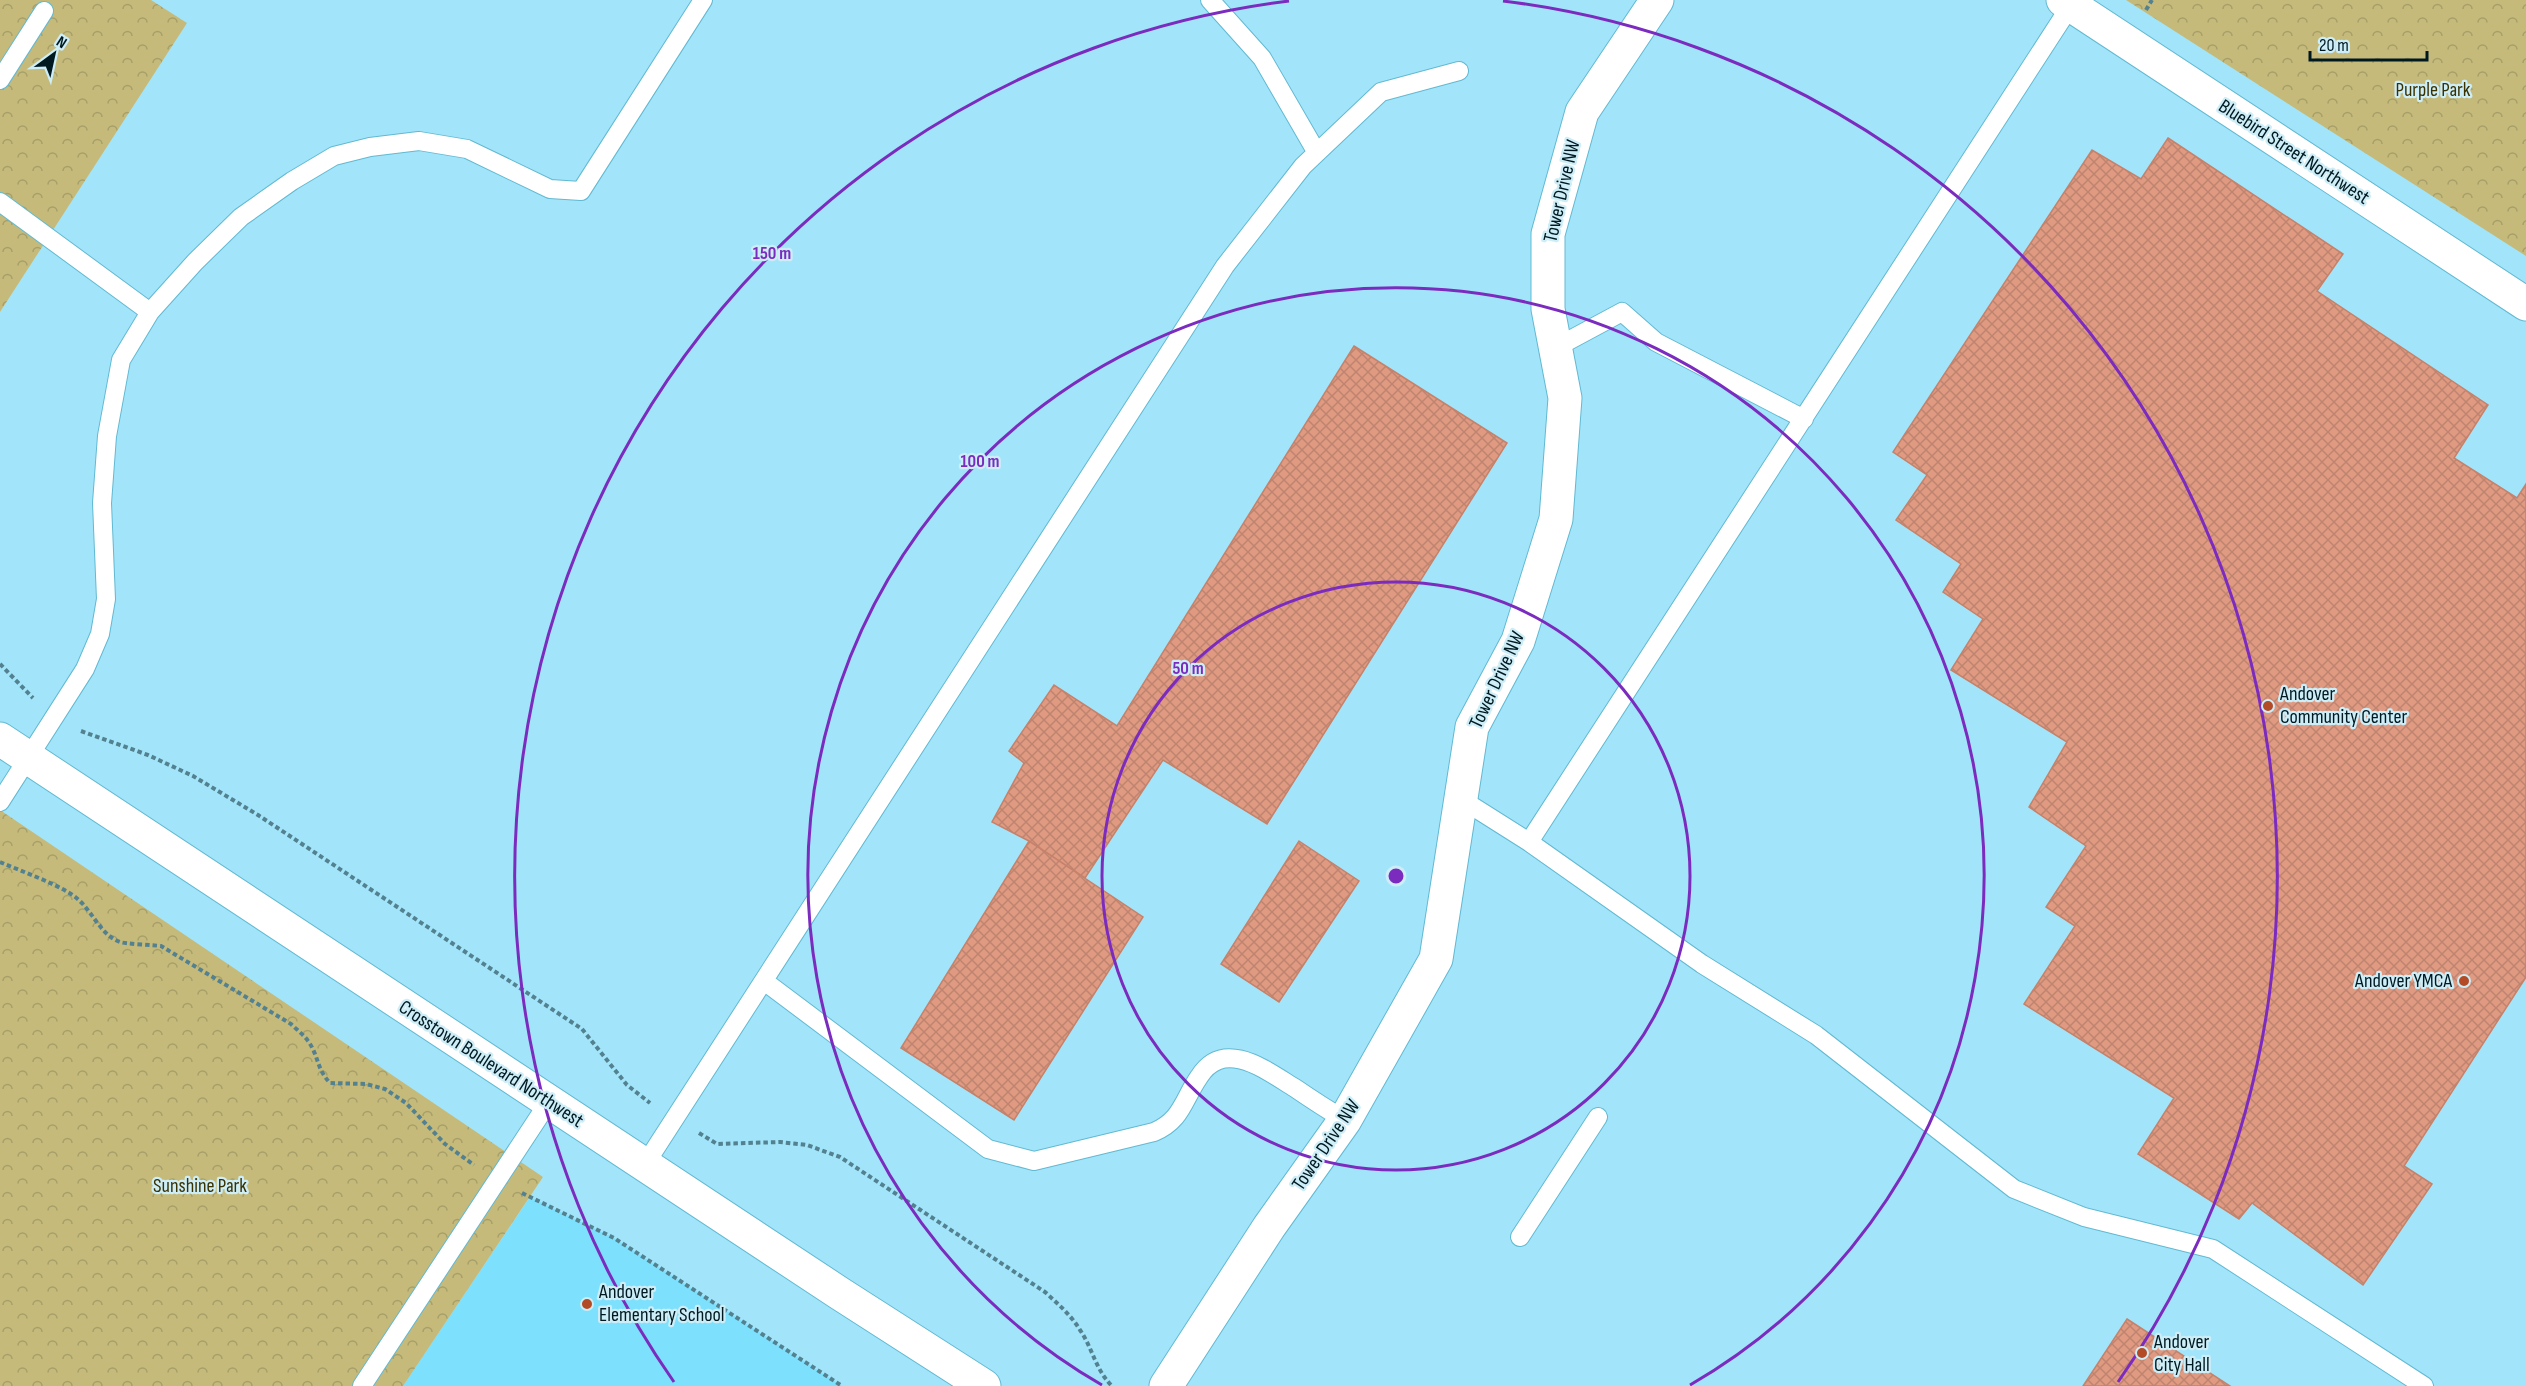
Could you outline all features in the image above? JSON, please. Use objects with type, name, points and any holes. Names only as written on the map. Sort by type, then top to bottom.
[{"type":"street","name":"Tower Drive NW","points":[[1166,1386],[1269,1227],[1345,1120],[1436,959],[1472,727],[1518,641],[1556,519],[1565,398],[1548,309],[1548,234],[1582,111],[1658,0]]},
{"type":"street","name":"Bluebird Street Northwest","points":[[2067,3],[2526,304]]},
{"type":"street","name":"Crosstown Boulevard Northwest","points":[[0,739],[644,1166],[984,1386]]},
{"type":"lane","points":[[0,802],[85,669],[100,634],[106,599],[102,503],[107,436],[121,360],[150,312],[195,262],[241,217],[292,181],[334,156],[370,147],[419,141],[467,149],[550,189],[582,191],[704,0]]},
{"type":"lane","points":[[1210,0],[1262,58],[1317,153]]},
{"type":"lane","points":[[1529,842],[1804,419],[2067,3]]},
{"type":"lane","points":[[0,80],[44,11]]},
{"type":"lane","points":[[644,1166],[1225,266],[1303,166],[1381,92],[1459,71]]},
{"type":"lane","points":[[0,202],[150,312]]},
{"type":"lane","points":[[1556,348],[1622,312],[1656,342],[1804,419]]},
{"type":"lane","points":[[1461,799],[1529,842],[1702,964],[1816,1035],[2014,1189],[2084,1217],[2213,1249],[2424,1386]]},
{"type":"lane","points":[[764,981],[988,1149],[1034,1161],[1154,1132],[1168,1125],[1179,1113],[1200,1074],[1212,1063],[1231,1057],[1254,1062],[1345,1120]]},
{"type":"lane","points":[[362,1386],[548,1102]]},
{"type":"lane","points":[[1520,1237],[1598,1117]]},
{"type":"path","points":[[0,664],[27,694]]},
{"type":"path","points":[[87,734],[116,742],[193,776],[258,815],[582,1029],[627,1085],[642,1098]]},
{"type":"path","points":[[0,861],[73,895],[88,909],[106,935],[122,943],[161,946],[291,1024],[308,1041],[317,1058],[320,1073],[330,1083],[366,1084],[385,1089],[406,1103],[445,1144],[474,1165]]},
{"type":"path","points":[[717,1144],[780,1142],[807,1145],[840,1157],[1045,1292],[1068,1313],[1082,1331],[1100,1372],[1112,1386]]},
{"type":"path","points":[[512,1188],[614,1238],[842,1386]]},
{"type":"shaded area","name":"Andover Elementary School","points":[[530,1197],[614,1238],[842,1386],[403,1386]]},
{"type":"green space","points":[[0,0],[151,0],[187,23],[0,312]]},
{"type":"green space","name":"Purple Park","points":[[2126,0],[2526,0],[2526,256]]},
{"type":"green space","name":"Sunshine Park","points":[[0,810],[543,1177],[403,1386],[0,1386]]},
{"type":"building","name":"Andover Community Center","points":[[2168,138],[2343,254],[2317,291],[2488,405],[2454,458],[2517,498],[2526,484],[2526,977],[2404,1166],[2432,1184],[2363,1285],[2252,1203],[2239,1219],[2138,1154],[2174,1098],[2024,1004],[2075,926],[2046,907],[2086,846],[2029,807],[2067,742],[1951,670],[1983,619],[1943,592],[1961,564],[1896,520],[1927,475],[1893,452],[2092,150],[2141,179]]},
{"type":"building","points":[[1354,346],[1507,443],[1267,824],[1163,760],[1085,878],[1029,841],[992,822],[1024,763],[1009,751],[1054,685],[1117,726]]},
{"type":"building","points":[[1029,841],[1143,917],[1014,1120],[901,1048]]},
{"type":"building","points":[[1299,841],[1359,881],[1279,1002],[1221,964]]},
{"type":"building","name":"Andover City Hall","points":[[2127,1319],[2230,1386],[2083,1386]]},
{"type":"place","name":"Andover Community Center","points":[[2268,706]]},
{"type":"place","name":"Andover YMCA","points":[[2464,981]]},
{"type":"place","name":"Andover Elementary School","points":[[587,1304]]},
{"type":"place","name":"Andover City Hall","points":[[2142,1353]]}]
